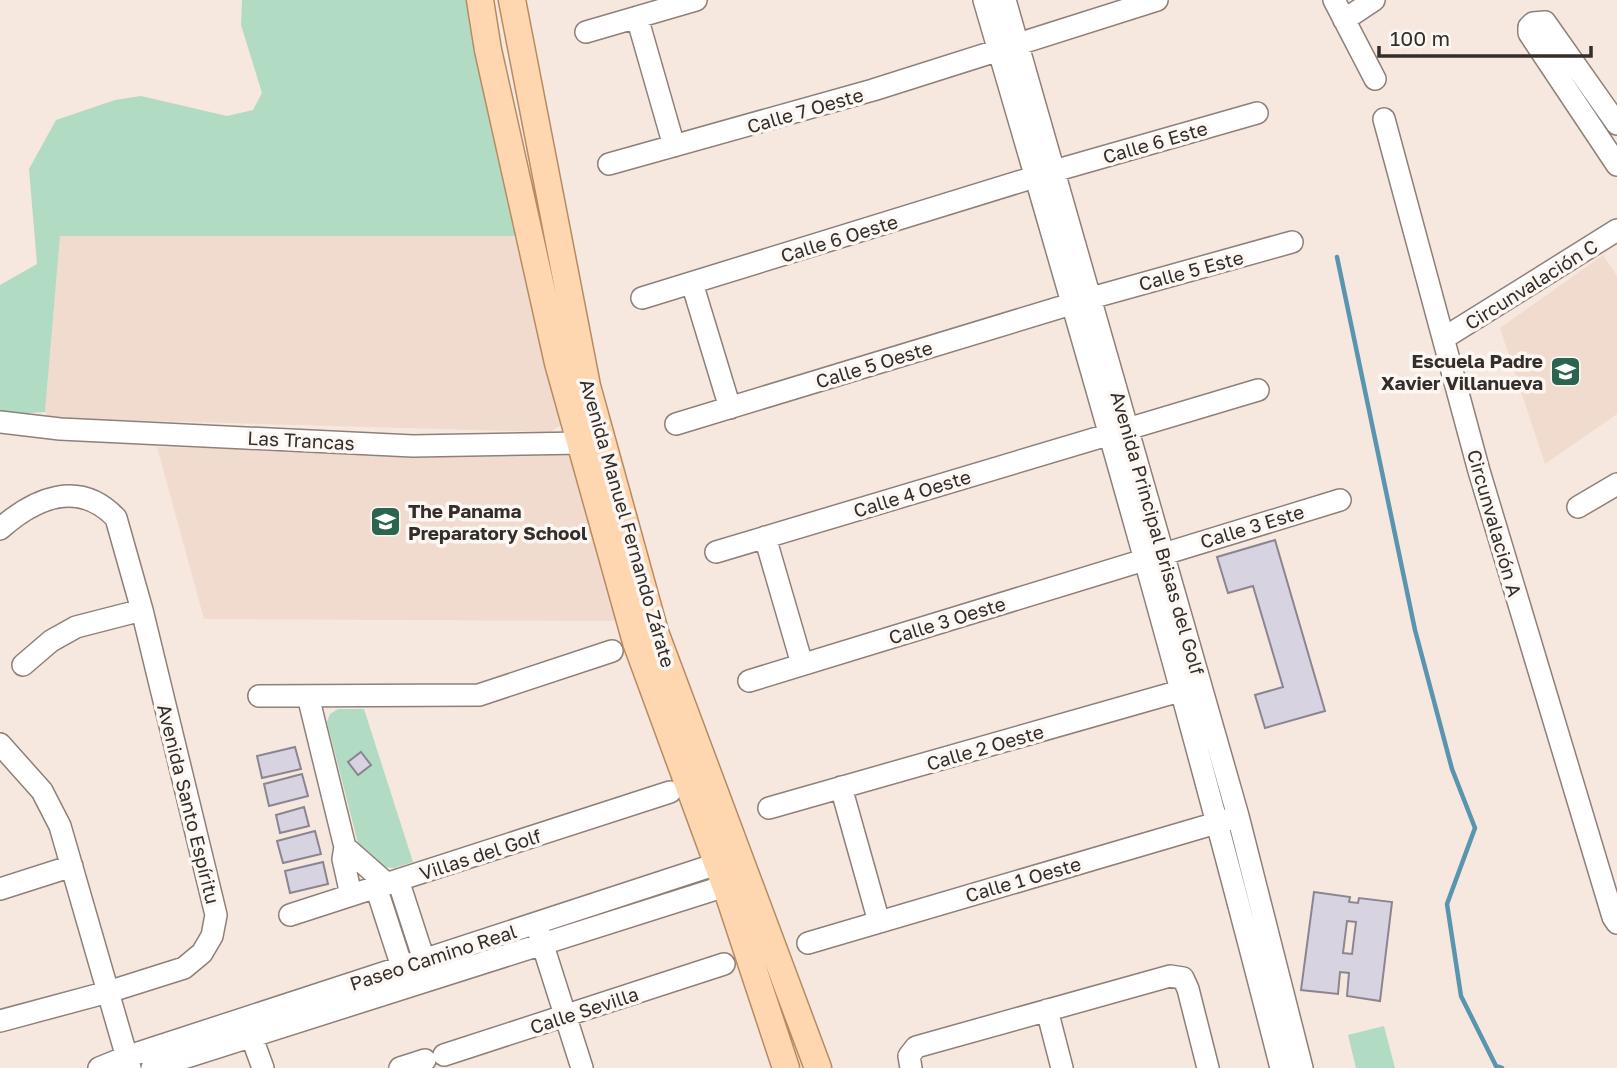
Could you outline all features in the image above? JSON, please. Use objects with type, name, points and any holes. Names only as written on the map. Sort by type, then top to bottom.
[{"type":"main road","name":"Avenida Manuel Fernando Zárate","points":[[480,0],[488,50],[558,363],[592,440]]},
{"type":"main road","name":"Avenida Manuel Fernando Zárate","points":[[512,0],[587,386],[592,440],[636,642],[732,872],[776,952],[818,1068]]},
{"type":"main road","name":"Avenida Manuel Fernando Zárate","points":[[732,872],[786,1068]]},
{"type":"street","points":[[586,32],[696,0]]},
{"type":"street","name":"Avenida Principal Brisas del Golf","points":[[984,0],[1008,48],[1228,819],[1303,1068]]},
{"type":"street","name":"Avenida Principal Brisas del Golf","points":[[1005,0],[1008,48]]},
{"type":"street","name":"Calle 7 Oeste","points":[[609,164],[873,90],[1157,0]]},
{"type":"street","points":[[1334,0],[1376,79]]},
{"type":"street","points":[[1345,20],[1374,0]]},
{"type":"street","points":[[637,16],[674,146]]},
{"type":"street","points":[[1617,124],[1545,22],[1533,23],[1529,27],[1529,33],[1617,165]]},
{"type":"street","name":"Calle 6 Este","points":[[1045,174],[1257,113]]},
{"type":"street","name":"Circunvalación A","points":[[1384,119],[1479,471],[1609,904],[1617,923]]},
{"type":"street","name":"Calle 6 Oeste","points":[[642,298],[1045,174]]},
{"type":"street","name":"Circunvalación C","points":[[1444,338],[1617,230]]},
{"type":"street","name":"Calle 5 Este","points":[[1081,301],[1292,242]]},
{"type":"street","points":[[692,283],[730,408]]},
{"type":"street","name":"Calle 5 Oeste","points":[[676,424],[1081,301]]},
{"type":"street","name":"Calle 4 Oeste","points":[[716,552],[1258,390]]},
{"type":"street","name":"Las Trancas","points":[[0,422],[60,429],[413,446],[592,440]]},
{"type":"street","points":[[1578,507],[1617,484]]},
{"type":"street","name":"Avenida Santo Espíritu","points":[[0,529],[38,501],[64,496],[90,499],[106,508],[116,519],[142,610],[216,915],[212,936],[202,953],[184,968],[0,1021]]},
{"type":"street","name":"Calle 3 Este","points":[[1155,556],[1340,499]]},
{"type":"street","points":[[765,537],[802,664]]},
{"type":"street","name":"Calle 3 Oeste","points":[[749,681],[1155,556]]},
{"type":"street","points":[[23,665],[51,641],[76,627],[142,610]]},
{"type":"street","points":[[259,696],[479,695],[611,651]]},
{"type":"street","name":"Calle 2 Oeste","points":[[769,808],[1192,688]]},
{"type":"street","points":[[308,696],[345,848],[343,859],[351,895]]},
{"type":"street","points":[[0,744],[42,792],[60,827],[128,1063]]},
{"type":"street","points":[[841,787],[879,922]]},
{"type":"street","name":"Villas del Golf","points":[[290,915],[670,792]]},
{"type":"street","name":"Avenida Principal Brisas del Golf","points":[[1228,819],[1281,1068]]},
{"type":"street","name":"Calle 1 Oeste","points":[[808,943],[1228,819]]},
{"type":"street","points":[[345,848],[387,884],[424,960]]},
{"type":"street","points":[[0,889],[72,866]]},
{"type":"street","name":"Paseo Camino Real","points":[[152,1068],[402,967],[535,924],[732,872]]},
{"type":"street","name":"Paseo Camino Real","points":[[99,1068],[128,1063],[543,945],[732,872]]},
{"type":"street","points":[[387,884],[402,967]]},
{"type":"street","points":[[535,924],[582,1068]]},
{"type":"street","name":"Calle Sevilla","points":[[400,1068],[724,964]]},
{"type":"street","points":[[911,1068],[909,1056],[916,1047],[1170,976],[1183,978],[1188,989],[1208,1068]]},
{"type":"street","points":[[1047,1010],[1062,1068]]},
{"type":"street","points":[[248,1027],[262,1068]]},
{"type":"shaded area","points":[[60,236],[521,236],[565,423],[550,432],[48,418],[45,412]]},
{"type":"shaded area","name":"Escuela Padre Xavier Villanueva","points":[[1603,255],[1617,276],[1617,414],[1545,464],[1500,328]]},
{"type":"shaded area","name":"The Panama Preparatory School","points":[[157,447],[574,455],[610,588],[615,621],[204,619]]},
{"type":"green space","points":[[242,0],[480,0],[521,236],[60,236],[45,412],[0,415],[0,285],[37,264],[29,169],[56,120],[115,100],[141,96],[227,116],[253,110],[262,93],[241,25]]},
{"type":"green space","points":[[338,709],[364,709],[413,862],[394,868],[384,867],[359,847],[327,722],[330,714]]},
{"type":"green space","points":[[1384,1026],[1395,1068],[1356,1068],[1348,1035]]},
{"type":"building","points":[[1275,540],[1325,711],[1265,728],[1255,695],[1283,687],[1253,586],[1228,593],[1217,557]]},
{"type":"building","points":[[295,747],[301,769],[262,778],[257,756]]},
{"type":"building","points":[[361,752],[371,765],[358,775],[348,762]]},
{"type":"building","points":[[302,774],[308,796],[269,806],[264,784]]},
{"type":"building","points":[[304,807],[309,826],[280,833],[276,815]]},
{"type":"building","points":[[315,831],[321,854],[283,863],[277,841]]},
{"type":"building","points":[[323,862],[328,884],[290,893],[285,871]]},
{"type":"building","points":[[1314,892],[1350,897],[1349,902],[1358,903],[1359,898],[1392,902],[1380,1001],[1347,996],[1349,973],[1340,972],[1338,994],[1301,990]],"holes":[[[1347,921],[1356,922],[1352,954],[1343,953]]]},
{"type":"waterway","points":[[1337,257],[1415,630],[1452,769],[1475,828],[1447,904],[1461,996],[1496,1066],[1502,1068]]},
{"type":"place","name":"Escuela Padre Xavier Villanueva","points":[[1566,371]]},
{"type":"place","name":"The Panama Preparatory School","points":[[385,521]]}]
